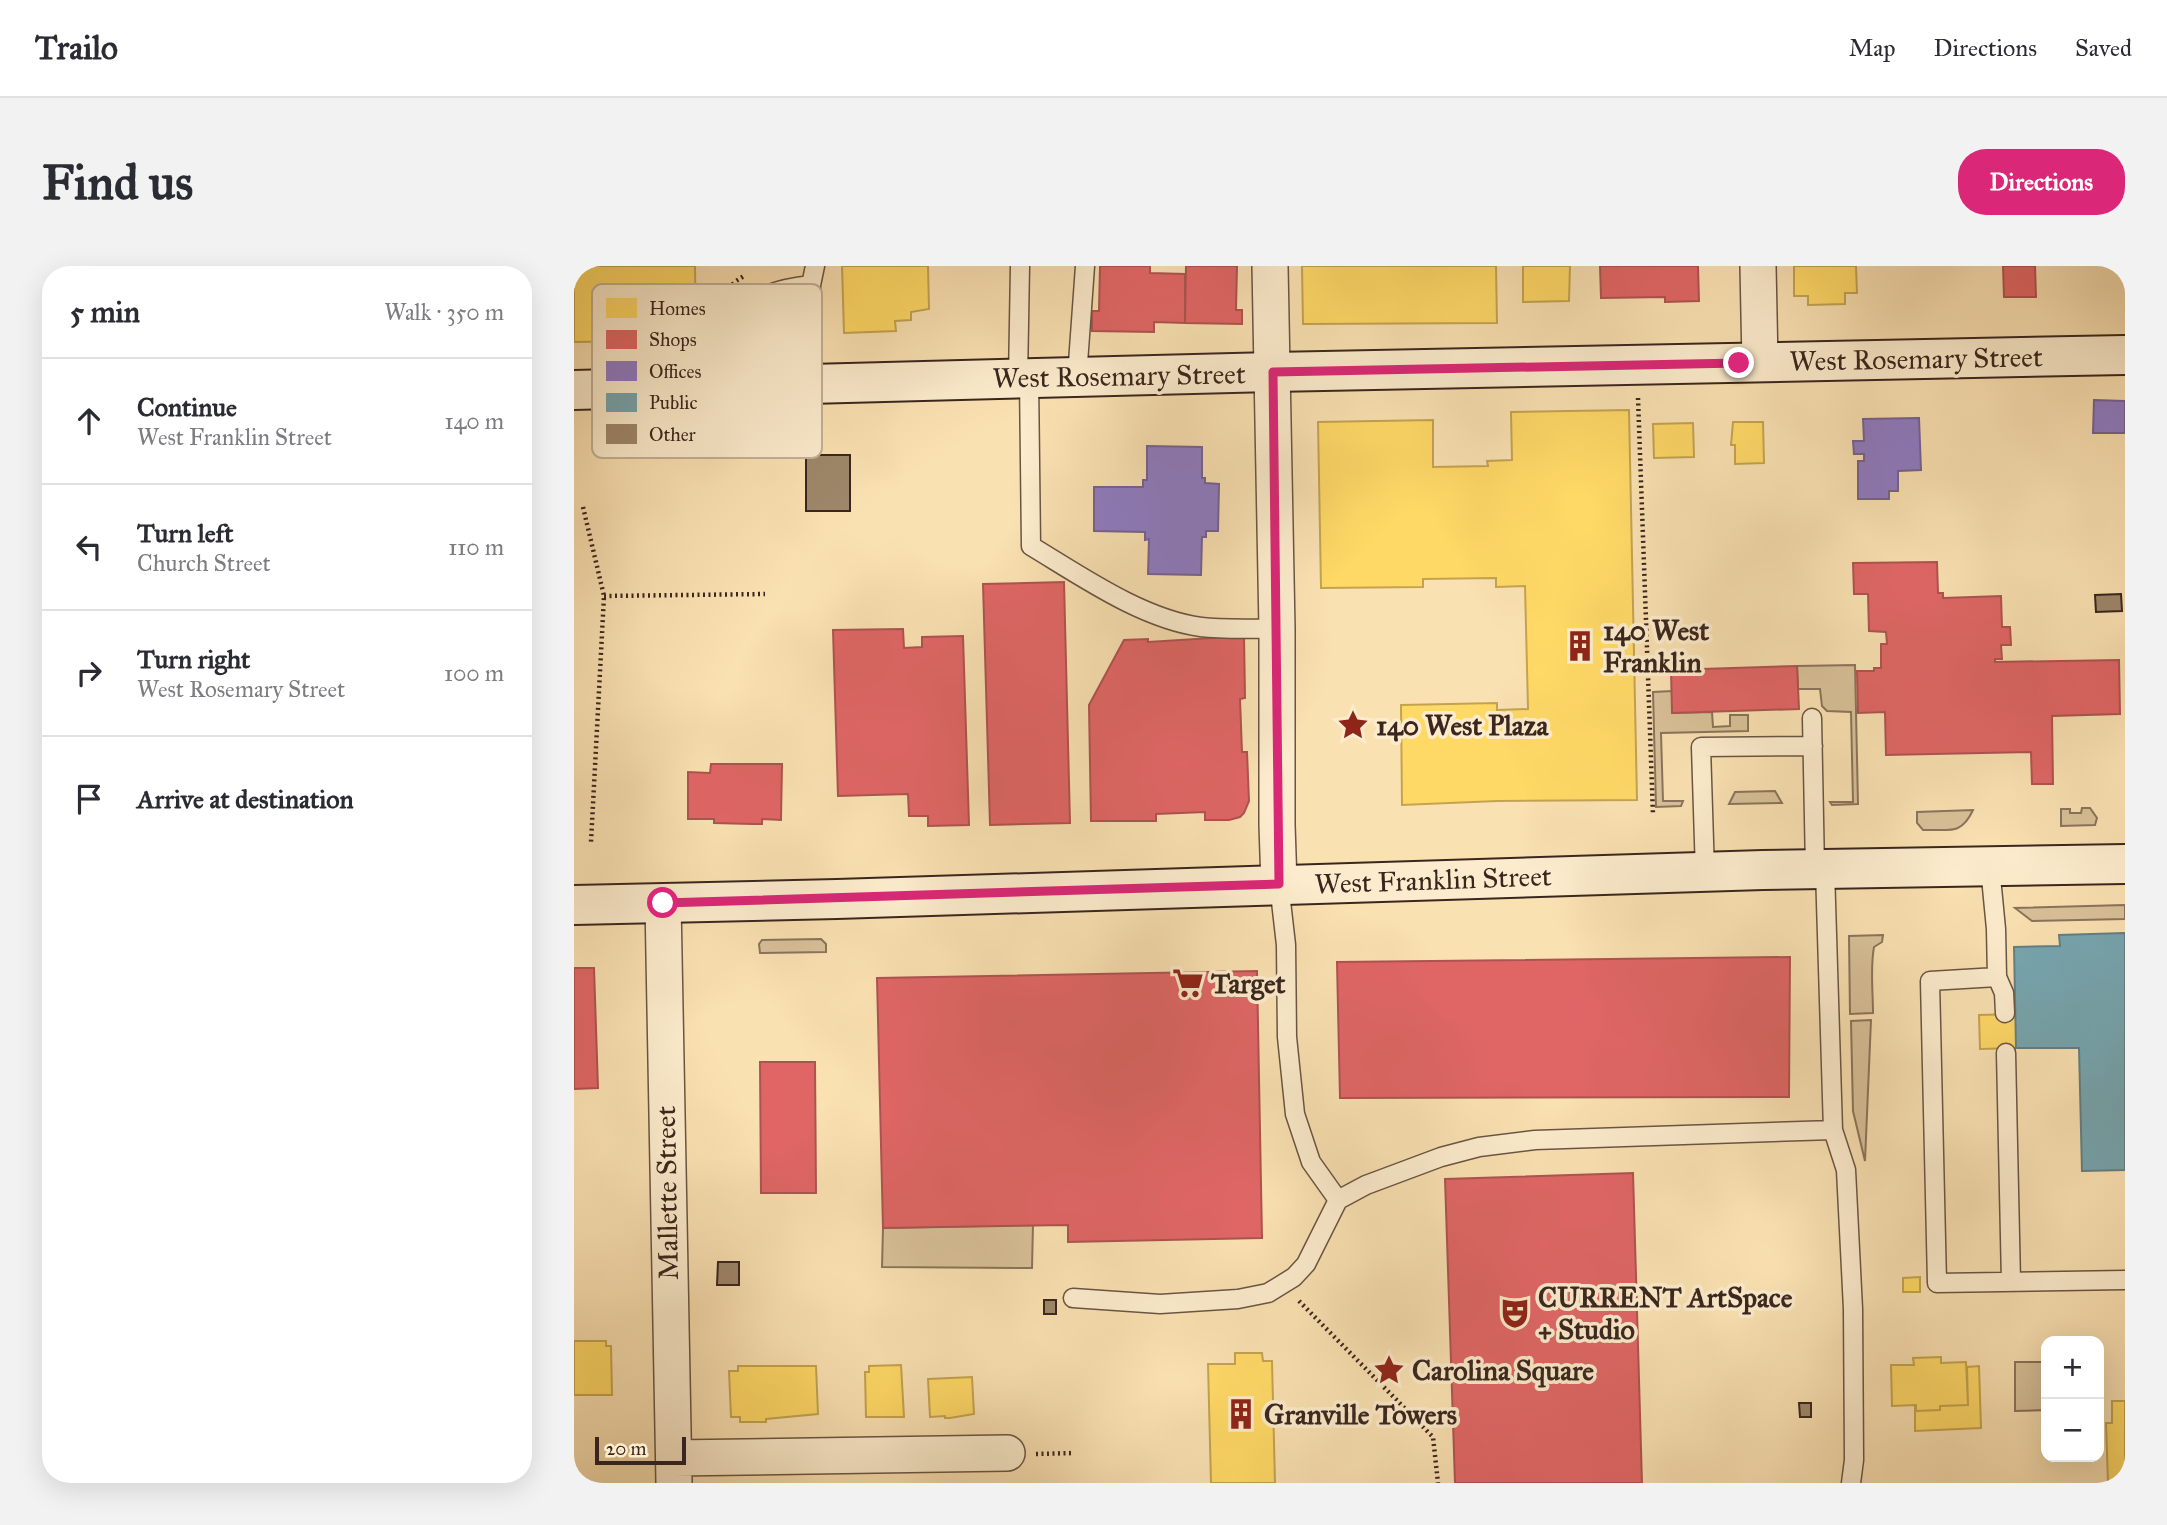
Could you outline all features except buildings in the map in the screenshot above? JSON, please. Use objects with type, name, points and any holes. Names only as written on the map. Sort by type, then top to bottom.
[{"type":"street","points":[[1270,266],[1278,629],[1279,884]]},
{"type":"street","points":[[1758,266],[1760,363]]},
{"type":"street","name":"West Rosemary Street","points":[[822,384],[2125,355]]},
{"type":"street","name":"West Rosemary Street","points":[[574,390],[592,390]]},
{"type":"street","name":"West Franklin Street","points":[[574,905],[1820,869],[2125,863]]},
{"type":"street","name":"Mallette Street","points":[[663,903],[674,1471]]},
{"type":"street","points":[[674,1471],[1007,1453]]},
{"type":"lane","points":[[811,284],[815,266]]},
{"type":"lane","points":[[1020,266],[1031,546],[1120,598],[1159,615],[1200,627],[1278,629]]},
{"type":"lane","points":[[1077,377],[1084,266]]},
{"type":"lane","points":[[1812,718],[1833,1130],[1846,1170],[1853,1309],[1854,1460],[1851,1483]]},
{"type":"lane","points":[[1705,873],[1701,747],[1813,746]]},
{"type":"lane","points":[[1990,867],[1997,976],[2004,993],[2005,1013]]},
{"type":"lane","points":[[1279,884],[1286,945],[1287,1037],[1295,1114],[1311,1162],[1338,1200]]},
{"type":"lane","points":[[1997,976],[1930,981],[1937,1283],[2125,1280]]},
{"type":"lane","points":[[2006,1053],[2011,1282]]},
{"type":"lane","points":[[1073,1298],[1160,1304],[1269,1293],[1283,1286],[1306,1264],[1338,1200],[1366,1185],[1441,1157],[1479,1147],[1535,1140],[1833,1130]]},
{"type":"path","points":[[1638,398],[1653,815]]},
{"type":"path","points":[[583,507],[604,596],[591,842]]},
{"type":"path","points":[[604,596],[765,594]]},
{"type":"path","points":[[1298,1300],[1433,1437],[1438,1483]]},
{"type":"shaded area","points":[[1855,665],[1858,804],[1832,805],[1830,802],[1853,802],[1851,712],[1827,711],[1822,706],[1820,689],[1798,689],[1797,666]]},
{"type":"shaded area","points":[[1672,691],[1673,713],[1712,712],[1713,727],[1730,726],[1730,715],[1748,715],[1748,731],[1661,733],[1663,801],[1683,801],[1681,806],[1656,807],[1653,692]]},
{"type":"shaded area","points":[[1775,791],[1782,803],[1729,804],[1735,792]]},
{"type":"shaded area","points":[[2082,808],[2090,808],[2097,818],[2095,825],[2061,826],[2061,809],[2070,809],[2070,813],[2081,813]]},
{"type":"shaded area","points":[[1973,810],[1964,824],[1953,829],[1923,830],[1917,823],[1917,812]]},
{"type":"shaded area","points":[[2125,905],[2125,919],[2032,921],[2015,908]]},
{"type":"shaded area","points":[[1883,935],[1882,942],[1874,947],[1873,1013],[1850,1014],[1849,936]]},
{"type":"shaded area","points":[[821,939],[826,944],[826,952],[760,953],[759,944],[762,940]]},
{"type":"shaded area","points":[[1871,1020],[1865,1161],[1853,1111],[1851,1021]]},
{"type":"shaded area","points":[[1033,1225],[1032,1268],[882,1267],[883,1228]]},
{"type":"shaded area","points":[[2015,1362],[2041,1362],[2041,1410],[2015,1411]]},
{"type":"place","name":"140 West Franklin","points":[[1580,646]]},
{"type":"place","name":"140 West Plaza","points":[[1353,725]]},
{"type":"place","name":"Target","points":[[1188,983]]},
{"type":"place","name":"CURRENT ArtSpace + Studio","points":[[1515,1313]]},
{"type":"place","name":"Carolina Square","points":[[1389,1370]]},
{"type":"place","name":"Granville Towers","points":[[1241,1414]]},
{"type":"route","points":[[663,903],[1279,884],[1273,372],[1739,363]]}]
